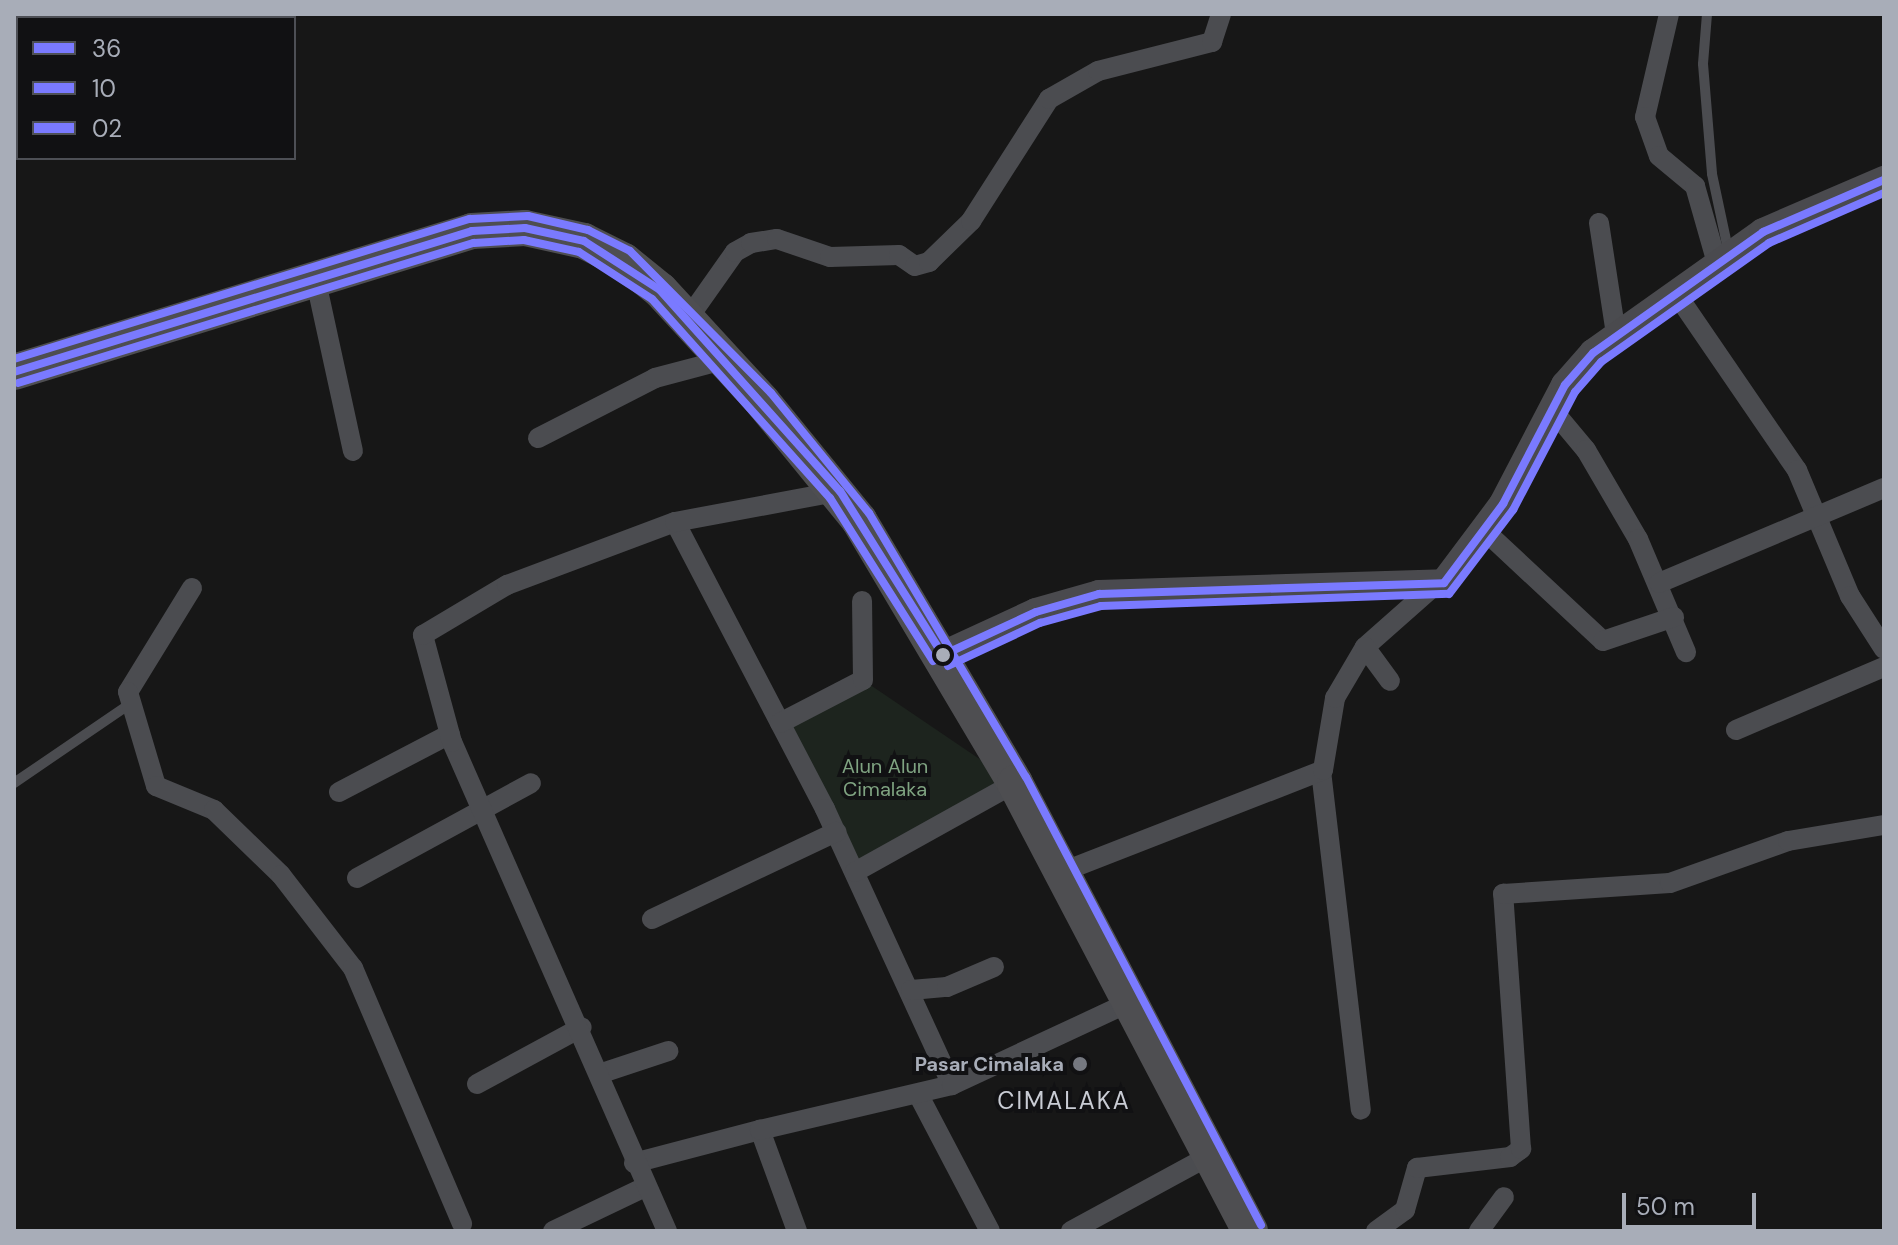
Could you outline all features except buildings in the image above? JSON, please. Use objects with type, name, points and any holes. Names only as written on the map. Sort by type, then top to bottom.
[{"type":"highway","points":[[14,372],[472,231],[525,228],[584,241],[624,261],[687,320],[840,491],[943,655],[1015,783],[1250,1231]]},
{"type":"street","points":[[687,320],[735,252],[751,243],[777,239],[830,257],[899,255],[916,267],[929,262],[971,221],[1049,99],[1098,71],[1212,42],[1221,14]]},
{"type":"street","points":[[1669,14],[1645,117],[1659,156],[1695,186],[1723,259]]},
{"type":"street","points":[[943,655],[1036,612],[1099,594],[1425,585],[1451,578],[1485,531],[1550,407],[1616,334],[1763,232],[1884,180]]},
{"type":"street","points":[[1599,223],[1616,334]]},
{"type":"street","points":[[315,277],[353,451]]},
{"type":"street","points":[[1675,292],[1797,470],[1819,515],[1850,596],[1884,649]]},
{"type":"street","points":[[538,438],[648,381],[723,360]]},
{"type":"street","points":[[1550,407],[1586,450],[1659,583],[1686,652]]},
{"type":"street","points":[[1659,583],[1884,488]]},
{"type":"street","points":[[667,1231],[634,1163],[582,1027],[450,734],[423,643],[430,625],[558,563],[675,522],[840,491]]},
{"type":"street","points":[[675,522],[836,832],[952,1085]]},
{"type":"street","points":[[1485,531],[1603,641],[1674,617]]},
{"type":"street","points":[[1361,1110],[1317,772],[1335,698],[1365,647],[1425,585]]},
{"type":"street","points":[[192,588],[133,679],[130,704],[160,791],[214,810],[281,875],[353,968],[464,1228],[441,1231]]},
{"type":"street","points":[[780,723],[863,680],[862,601]]},
{"type":"street","points":[[1365,647],[1390,681]]},
{"type":"street","points":[[1736,730],[1884,667]]},
{"type":"street","points":[[339,792],[450,734]]},
{"type":"street","points":[[1062,872],[1317,772]]},
{"type":"street","points":[[357,878],[531,783]]},
{"type":"street","points":[[855,872],[1015,783]]},
{"type":"street","points":[[1376,1231],[1405,1210],[1417,1168],[1510,1157],[1521,1149],[1503,894],[1670,883],[1788,841],[1884,825]]},
{"type":"street","points":[[652,919],[836,832]]},
{"type":"street","points":[[911,990],[947,987],[994,967]]},
{"type":"street","points":[[634,1163],[952,1085],[1130,1002]]},
{"type":"street","points":[[477,1084],[582,1027]]},
{"type":"street","points":[[602,1073],[668,1051]]},
{"type":"street","points":[[918,1094],[990,1231]]},
{"type":"street","points":[[760,1130],[797,1231]]},
{"type":"street","points":[[1071,1231],[1209,1156]]},
{"type":"street","points":[[553,1231],[645,1187]]},
{"type":"street","points":[[1479,1231],[1504,1197]]},
{"type":"lane","points":[[1707,14],[1703,64],[1723,259]]},
{"type":"lane","points":[[14,783],[130,704]]},
{"type":"green space","name":"Alun Alun Cimalaka","points":[[863,680],[1015,783],[855,872],[780,723]]},
{"type":"transit line","name":"36","points":[[943,655],[1036,612],[1099,594],[1444,583],[1503,504],[1565,385],[1593,353],[1763,232],[1884,180]]},
{"type":"transit line","name":"10","points":[[948,666],[1040,623],[1101,606],[1449,594],[1513,510],[1575,392],[1601,362],[1769,243],[1884,193]]},
{"type":"transit line","name":"02","points":[[14,359],[470,219],[528,216],[588,230],[630,251],[771,393],[869,513],[1026,777],[1261,1225]]},
{"type":"transit line","name":"36","points":[[14,372],[472,231],[525,228],[584,241],[660,290],[840,491],[943,655]]},
{"type":"transit line","name":"10","points":[[18,383],[474,243],[524,240],[579,252],[652,299],[830,498],[933,661]]},
{"type":"place","name":"Pasar Cimalaka","points":[[1080,1064]]},
{"type":"district","name":"CIMALAKA","points":[[1064,1101]]}]
